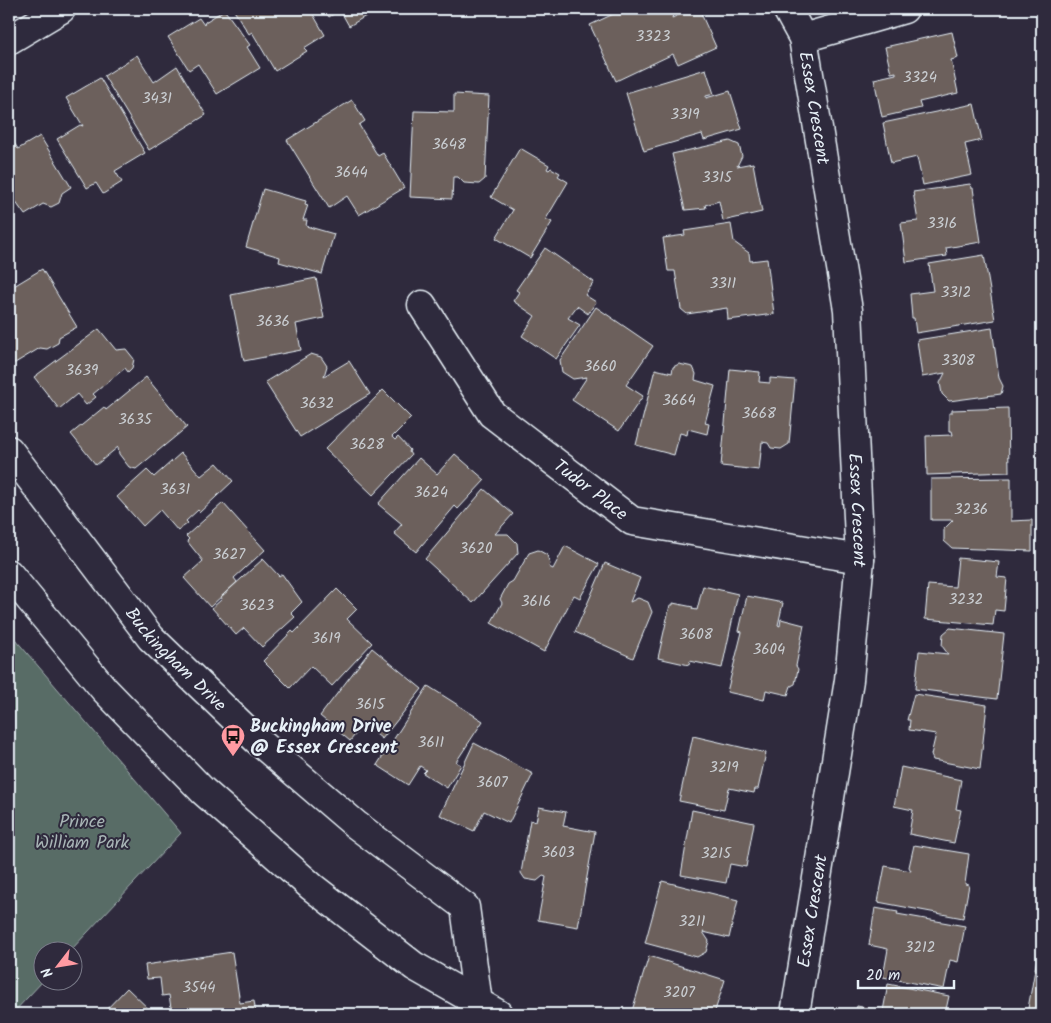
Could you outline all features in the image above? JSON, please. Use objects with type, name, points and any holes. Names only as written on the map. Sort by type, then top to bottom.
[{"type":"street","points":[[9,40],[61,9]]},
{"type":"street","name":"Essex Crescent","points":[[786,9],[803,38],[848,310],[860,558],[849,680],[795,1014]]},
{"type":"street","points":[[803,38],[904,9]]},
{"type":"street","name":"Tudor Place","points":[[422,305],[492,414],[632,521],[860,558]]},
{"type":"street","name":"Buckingham Drive","points":[[9,450],[151,638],[257,740],[347,818],[465,907],[488,1008]]},
{"type":"street","name":"Buckingham Drive","points":[[9,574],[104,689],[203,791],[312,887],[414,966],[488,1008]]},
{"type":"green space","name":"Prince William Park","points":[[9,632],[181,833],[80,940],[32,940],[32,990],[35,990],[12,1014],[9,1014]]},
{"type":"building","points":[[233,9],[310,9],[325,35],[304,48],[307,51],[275,71],[252,32],[249,34]]},
{"type":"building","points":[[324,9],[369,9],[371,13],[349,26],[340,10],[329,17]]},
{"type":"building","points":[[624,9],[675,9],[672,18],[691,9],[699,9],[716,47],[678,64],[673,54],[616,81],[590,25]]},
{"type":"building","points":[[223,11],[226,12],[250,45],[247,47],[260,68],[217,94],[198,64],[189,70],[168,37],[199,18],[204,25],[205,22]]},
{"type":"building","points":[[952,32],[958,58],[951,60],[958,93],[919,102],[921,108],[882,117],[874,79],[896,74],[896,72],[891,73],[885,47]]},
{"type":"building","points":[[137,55],[154,82],[177,66],[206,115],[149,150],[104,76]]},
{"type":"building","points":[[706,69],[714,94],[706,96],[706,98],[730,91],[742,129],[704,140],[702,134],[644,151],[626,93]]},
{"type":"building","points":[[100,78],[145,153],[115,171],[122,182],[103,194],[96,183],[87,188],[57,139],[80,125],[83,126],[66,98]]},
{"type":"building","points":[[454,94],[489,96],[485,179],[479,184],[464,183],[458,177],[453,177],[452,199],[410,197],[414,111],[454,112]]},
{"type":"building","points":[[352,100],[365,121],[359,125],[378,156],[383,153],[404,188],[359,215],[347,196],[329,208],[287,140]]},
{"type":"building","points":[[974,104],[982,140],[965,144],[972,175],[923,185],[917,157],[891,163],[883,123]]},
{"type":"building","points":[[9,135],[18,149],[40,136],[71,187],[62,193],[59,203],[51,207],[43,204],[25,215],[15,201],[10,205]]},
{"type":"building","points":[[730,141],[739,145],[742,156],[737,166],[753,163],[762,212],[723,221],[719,201],[705,205],[706,208],[685,210],[672,154]]},
{"type":"building","points":[[520,148],[549,165],[547,169],[551,168],[560,173],[558,176],[568,182],[546,219],[552,222],[530,258],[496,238],[513,210],[491,197]]},
{"type":"building","points":[[970,184],[971,188],[973,188],[981,242],[946,248],[947,256],[906,262],[901,223],[918,221],[913,192]]},
{"type":"building","points":[[263,189],[306,201],[305,204],[308,205],[303,220],[307,220],[306,226],[334,234],[322,274],[279,262],[280,257],[246,247]]},
{"type":"building","points":[[731,224],[734,242],[749,253],[750,261],[767,259],[774,314],[728,320],[727,308],[687,314],[681,309],[675,271],[668,271],[663,238],[685,235],[684,231]]},
{"type":"building","points":[[545,248],[594,282],[585,295],[596,302],[588,314],[577,306],[568,318],[580,325],[556,359],[522,336],[535,316],[513,301],[519,292],[516,290]]},
{"type":"building","points":[[984,255],[995,320],[916,333],[914,318],[912,318],[910,294],[933,291],[929,264]]},
{"type":"building","points":[[42,269],[77,327],[59,337],[58,343],[47,349],[40,348],[15,363],[9,362],[9,289]]},
{"type":"building","points":[[316,278],[324,318],[296,324],[301,350],[244,361],[231,295]]},
{"type":"building","points":[[596,307],[653,346],[626,385],[643,396],[619,431],[572,400],[587,377],[573,379],[562,372],[560,360]]},
{"type":"building","points":[[992,328],[999,378],[1003,386],[1001,394],[949,401],[942,394],[940,383],[945,373],[922,377],[917,340]]},
{"type":"building","points":[[99,329],[116,350],[126,349],[134,359],[132,368],[128,372],[125,368],[93,394],[96,397],[86,405],[77,394],[59,409],[34,377]]},
{"type":"building","points":[[311,354],[321,357],[327,366],[324,376],[349,361],[370,394],[300,437],[265,382]]},
{"type":"building","points":[[679,364],[693,367],[696,374],[695,380],[715,386],[705,423],[709,424],[707,434],[688,429],[687,435],[680,433],[674,455],[636,445],[655,369],[672,373],[673,367]]},
{"type":"building","points":[[730,369],[760,372],[759,382],[770,383],[770,378],[795,380],[789,444],[781,449],[771,448],[768,443],[762,442],[759,470],[721,466]]},
{"type":"building","points":[[146,377],[187,427],[136,469],[129,467],[119,454],[118,447],[96,465],[71,434],[104,407],[106,410]]},
{"type":"building","points":[[383,390],[411,418],[392,437],[395,440],[398,437],[410,450],[411,455],[373,495],[325,449]]},
{"type":"building","points":[[1008,408],[1009,472],[927,475],[926,436],[953,435],[952,431],[949,431],[949,413],[952,413],[952,410]]},
{"type":"building","points":[[181,453],[201,476],[217,463],[233,481],[200,512],[198,510],[186,521],[188,523],[178,531],[160,510],[143,526],[117,497],[147,470],[154,477]]},
{"type":"building","points":[[455,454],[485,480],[458,509],[455,506],[416,552],[394,533],[402,524],[378,504],[419,458],[437,474]]},
{"type":"building","points":[[1011,478],[1011,521],[1032,520],[1032,551],[952,548],[944,541],[944,529],[953,520],[931,520],[931,479]]},
{"type":"building","points":[[484,489],[513,514],[495,534],[508,534],[517,543],[518,553],[473,603],[425,559]]},
{"type":"building","points":[[223,503],[265,550],[234,578],[237,582],[210,607],[184,578],[203,561],[187,541],[189,539],[186,536]]},
{"type":"building","points":[[565,546],[599,564],[580,598],[574,595],[544,652],[491,623],[502,603],[500,599],[508,584],[513,581],[529,553],[538,550],[547,555],[549,567],[553,569]]},
{"type":"building","points":[[958,558],[999,562],[997,577],[1007,578],[1004,611],[995,610],[993,625],[925,619],[928,585],[955,587]]},
{"type":"building","points":[[263,559],[279,576],[282,574],[302,602],[291,613],[295,617],[262,647],[244,628],[236,635],[212,608],[222,599],[221,597]]},
{"type":"building","points":[[605,563],[640,578],[630,602],[638,598],[648,602],[652,612],[633,658],[575,632]]},
{"type":"building","points":[[703,586],[738,594],[722,668],[690,661],[689,665],[658,658],[670,605],[673,605],[673,603],[693,607],[692,609],[697,610]]},
{"type":"building","points":[[337,589],[357,609],[347,619],[372,643],[332,686],[311,666],[290,688],[263,661],[292,631],[294,633]]},
{"type":"building","points":[[747,596],[783,603],[778,625],[780,626],[781,619],[804,625],[796,666],[798,669],[795,684],[791,686],[788,695],[766,690],[764,700],[727,692],[742,632],[739,631]]},
{"type":"building","points":[[950,628],[1004,634],[997,699],[915,689],[919,651],[948,654],[942,646],[943,634]]},
{"type":"building","points":[[372,648],[422,689],[382,739],[364,724],[350,741],[320,716]]},
{"type":"building","points":[[428,686],[483,721],[456,762],[461,765],[447,788],[423,773],[426,770],[420,766],[408,785],[377,765]]},
{"type":"building","points":[[914,694],[987,705],[980,769],[933,760],[931,755],[936,734],[909,730],[910,720],[907,720]]},
{"type":"building","points":[[693,736],[766,753],[758,789],[755,789],[754,793],[729,788],[724,810],[679,801]]},
{"type":"building","points":[[474,743],[533,774],[509,823],[484,811],[474,831],[440,815]]},
{"type":"building","points":[[901,767],[961,780],[956,809],[961,810],[954,843],[909,834],[913,810],[894,806]]},
{"type":"building","points":[[539,807],[566,812],[563,826],[595,832],[578,927],[538,920],[546,877],[543,876],[537,881],[525,879],[521,873],[530,820],[536,822]]},
{"type":"building","points":[[692,810],[754,823],[746,867],[730,864],[726,883],[681,875]]},
{"type":"building","points":[[914,845],[969,854],[965,884],[969,885],[963,918],[878,902],[885,866],[911,871],[909,867]]},
{"type":"building","points":[[662,881],[738,900],[729,938],[703,932],[709,941],[706,952],[697,957],[645,943]]},
{"type":"building","points":[[875,908],[898,912],[897,914],[965,926],[958,962],[950,960],[944,989],[883,977],[888,949],[869,945]]},
{"type":"building","points":[[1042,930],[1042,1014],[1027,1014],[1029,1003]]},
{"type":"building","points":[[232,952],[240,1003],[254,1001],[256,1014],[172,1014],[169,995],[162,996],[160,978],[147,979],[145,965]]},
{"type":"building","points":[[649,956],[725,980],[714,1014],[691,1008],[693,1014],[631,1014]]},
{"type":"building","points":[[888,984],[949,996],[945,1014],[855,1014],[857,1006],[883,1011]]},
{"type":"building","points":[[127,988],[154,1014],[102,1014]]},
{"type":"building","points":[[296,1008],[299,1010],[304,1014],[291,1014]]},
{"type":"place","name":"Buckingham Drive @ Essex Crescent","points":[[233,757]]}]
